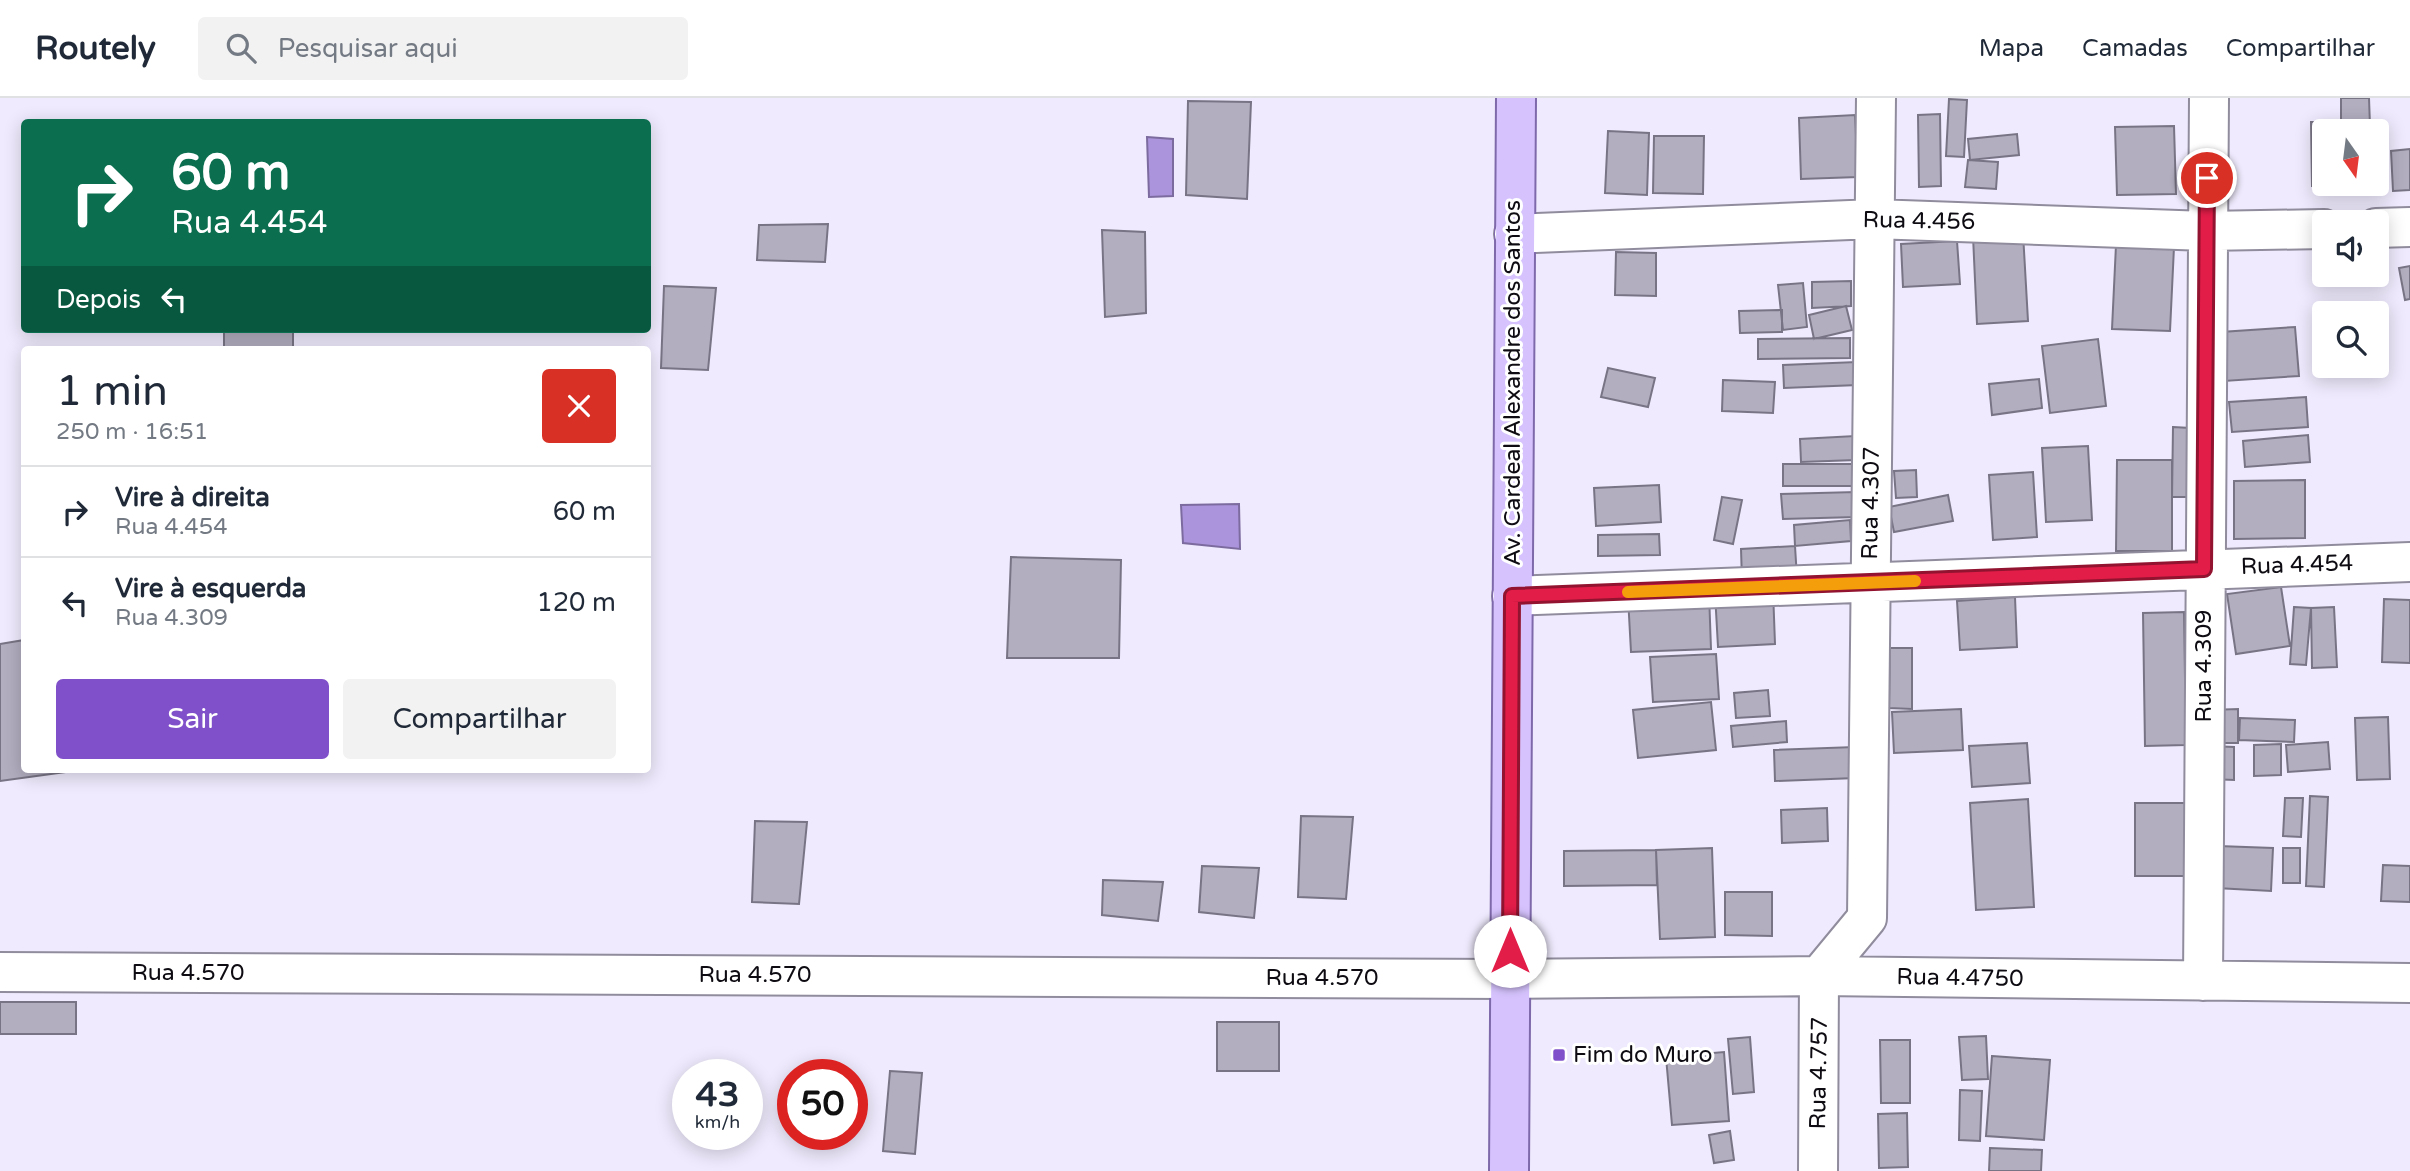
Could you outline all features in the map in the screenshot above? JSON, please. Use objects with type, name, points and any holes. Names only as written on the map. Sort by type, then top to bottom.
[{"type":"main road","name":"Av. Cardeal Alexandre dos Santos","points":[[1509,1171],[1516,98]]},
{"type":"street","name":"Rua 4.307","points":[[1819,976],[1867,918],[1876,98]]},
{"type":"street","name":"Rua 4.309","points":[[2203,981],[2209,98]]},
{"type":"street","name":"Rua 4.456","points":[[1514,234],[1874,219],[2206,231],[2312,229]]},
{"type":"street","points":[[2389,228],[2410,227]]},
{"type":"street","name":"Rua 4.454","points":[[1512,596],[2410,562]]},
{"type":"street","name":"Rua 4.570","points":[[0,972],[1510,979]]},
{"type":"street","name":"Rua 4.4750","points":[[1510,979],[1819,976],[2410,983]]},
{"type":"street","name":"Rua 4.757","points":[[1818,1171],[1819,976]]},
{"type":"shaded area","points":[[1147,137],[1173,139],[1173,196],[1149,197]]},
{"type":"shaded area","points":[[1239,504],[1240,549],[1183,543],[1181,505]]},
{"type":"building","points":[[2341,98],[2369,98],[2370,119],[2341,119]]},
{"type":"building","points":[[1949,99],[1967,100],[1964,157],[1946,156]]},
{"type":"building","points":[[1188,101],[1251,102],[1247,199],[1186,195]]},
{"type":"building","points":[[1940,114],[1941,186],[1919,187],[1918,115]]},
{"type":"building","points":[[1855,115],[1858,177],[1801,179],[1799,118]]},
{"type":"building","points":[[2311,122],[2312,122],[2312,186]]},
{"type":"building","points":[[2174,126],[2176,194],[2117,195],[2115,127]]},
{"type":"building","points":[[1608,131],[1649,133],[1647,195],[1605,193]]},
{"type":"building","points":[[2017,134],[2019,155],[1970,160],[1968,139]]},
{"type":"building","points":[[1654,136],[1704,136],[1703,194],[1653,193]]},
{"type":"building","points":[[2410,149],[2410,190],[2393,191],[2391,151]]},
{"type":"building","points":[[1968,160],[1998,162],[1996,189],[1965,187]]},
{"type":"building","points":[[828,224],[825,262],[757,260],[759,225]]},
{"type":"building","points":[[1102,230],[1145,232],[1146,313],[1105,317]]},
{"type":"building","points":[[2023,233],[2028,321],[1977,324],[1973,236]]},
{"type":"building","points":[[1957,241],[1960,284],[1903,287],[1901,244]]},
{"type":"building","points":[[2116,245],[2174,247],[2170,331],[2112,329]]},
{"type":"building","points":[[1616,252],[1656,253],[1656,296],[1615,295]]},
{"type":"building","points":[[2410,266],[2410,299],[2405,300],[2399,268]]},
{"type":"building","points":[[1851,281],[1851,306],[1812,308],[1812,282]]},
{"type":"building","points":[[1803,283],[1807,327],[1783,330],[1778,285]]},
{"type":"building","points":[[664,286],[716,288],[708,370],[661,368]]},
{"type":"building","points":[[1846,306],[1852,330],[1814,339],[1809,315]]},
{"type":"building","points":[[1782,310],[1782,332],[1740,333],[1739,311]]},
{"type":"building","points":[[2295,327],[2299,376],[2224,381],[2221,332]]},
{"type":"building","points":[[224,333],[293,333],[293,346],[224,346]]},
{"type":"building","points":[[1850,338],[1850,358],[1758,359],[1758,339]]},
{"type":"building","points":[[2098,339],[2106,406],[2050,413],[2042,346]]},
{"type":"building","points":[[1857,362],[1858,385],[1784,388],[1783,365]]},
{"type":"building","points":[[1608,368],[1655,378],[1648,407],[1601,397]]},
{"type":"building","points":[[2039,379],[2042,408],[1992,415],[1989,384]]},
{"type":"building","points":[[1723,380],[1775,382],[1773,413],[1722,411]]},
{"type":"building","points":[[2306,397],[2308,427],[2232,432],[2229,402]]},
{"type":"building","points":[[2173,427],[2190,428],[2190,497],[2172,497]]},
{"type":"building","points":[[2308,435],[2310,462],[2245,467],[2243,441]]},
{"type":"building","points":[[1855,436],[1856,460],[1801,462],[1800,439]]},
{"type":"building","points":[[2088,446],[2092,520],[2046,522],[2042,448]]},
{"type":"building","points":[[2117,460],[2172,460],[2172,551],[2116,551]]},
{"type":"building","points":[[1783,464],[1861,464],[1860,486],[1783,486]]},
{"type":"building","points":[[1916,470],[1917,497],[1896,498],[1894,471]]},
{"type":"building","points":[[2033,472],[2037,537],[1993,540],[1989,475]]},
{"type":"building","points":[[2305,480],[2305,538],[2234,539],[2234,481]]},
{"type":"building","points":[[1659,485],[1661,522],[1596,526],[1594,488]]},
{"type":"building","points":[[1856,492],[1857,517],[1783,519],[1781,494]]},
{"type":"building","points":[[1948,495],[1953,521],[1894,532],[1889,507]]},
{"type":"building","points":[[1722,497],[1742,500],[1733,544],[1714,540]]},
{"type":"building","points":[[1850,520],[1851,541],[1795,546],[1794,525]]},
{"type":"building","points":[[1659,534],[1660,555],[1598,556],[1598,535]]},
{"type":"building","points":[[1795,546],[1797,578],[1742,581],[1741,549]]},
{"type":"building","points":[[1011,557],[1121,560],[1119,658],[1007,658]]},
{"type":"building","points":[[2281,587],[2290,646],[2236,654],[2227,594]]},
{"type":"building","points":[[1773,590],[1775,644],[1718,647],[1715,593]]},
{"type":"building","points":[[1709,593],[1711,649],[1631,652],[1628,597]]},
{"type":"building","points":[[2015,597],[2017,647],[1960,650],[1957,601]]},
{"type":"building","points":[[2384,599],[2410,600],[2410,663],[2382,662]]},
{"type":"building","points":[[2294,607],[2311,608],[2306,665],[2290,664]]},
{"type":"building","points":[[2334,607],[2337,667],[2312,668],[2311,608]]},
{"type":"building","points":[[2184,612],[2186,745],[2145,746],[2143,613]]},
{"type":"building","points":[[21,640],[21,773],[58,773],[0,781],[0,644]]},
{"type":"building","points":[[1890,648],[1912,648],[1912,709],[1889,708]]},
{"type":"building","points":[[1716,654],[1719,699],[1653,702],[1650,657]]},
{"type":"building","points":[[1768,690],[1770,716],[1736,718],[1734,693]]},
{"type":"building","points":[[1711,702],[1716,750],[1638,758],[1633,710]]},
{"type":"building","points":[[1961,709],[1963,750],[1894,753],[1892,712]]},
{"type":"building","points":[[2238,709],[2238,743],[2211,743],[2210,710]]},
{"type":"building","points":[[2388,717],[2390,779],[2357,780],[2355,718]]},
{"type":"building","points":[[2240,718],[2295,720],[2294,742],[2239,740]]},
{"type":"building","points":[[1786,721],[1787,742],[1733,747],[1731,726]]},
{"type":"building","points":[[2328,742],[2330,769],[2288,772],[2286,745]]},
{"type":"building","points":[[2027,743],[2030,783],[1972,787],[1969,746]]},
{"type":"building","points":[[2281,744],[2281,775],[2254,776],[2254,745]]},
{"type":"building","points":[[2210,746],[2234,747],[2234,780],[2210,779]]},
{"type":"building","points":[[1855,747],[1856,778],[1775,781],[1774,750]]},
{"type":"building","points":[[2310,796],[2328,797],[2324,887],[2306,886]]},
{"type":"building","points":[[2285,798],[2303,798],[2301,837],[2283,836]]},
{"type":"building","points":[[2028,799],[2034,907],[1976,910],[1970,803]]},
{"type":"building","points":[[2135,803],[2186,803],[2185,876],[2135,876]]},
{"type":"building","points":[[1827,808],[1828,841],[1782,843],[1781,810]]},
{"type":"building","points":[[1301,816],[1353,817],[1346,899],[1298,897]]},
{"type":"building","points":[[755,821],[807,822],[799,904],[752,902]]},
{"type":"building","points":[[2218,846],[2273,848],[2271,891],[2216,888]]},
{"type":"building","points":[[1712,848],[1715,937],[1660,939],[1656,850]]},
{"type":"building","points":[[2283,848],[2300,848],[2300,883],[2283,883]]},
{"type":"building","points":[[1656,850],[1657,885],[1564,886],[1564,851]]},
{"type":"building","points":[[2383,865],[2410,866],[2410,902],[2381,901]]},
{"type":"building","points":[[1202,866],[1259,868],[1254,918],[1199,912]]},
{"type":"building","points":[[1103,880],[1163,882],[1158,921],[1102,915]]},
{"type":"building","points":[[1725,892],[1772,892],[1772,936],[1725,935]]},
{"type":"building","points":[[0,1002],[76,1002],[76,1034],[0,1034]]},
{"type":"building","points":[[1217,1022],[1279,1022],[1279,1071],[1217,1071]]},
{"type":"building","points":[[1986,1036],[1988,1079],[1962,1080],[1959,1037]]},
{"type":"building","points":[[1750,1037],[1754,1092],[1733,1094],[1728,1039]]},
{"type":"building","points":[[1880,1040],[1910,1040],[1910,1103],[1881,1103]]},
{"type":"building","points":[[1724,1052],[1729,1121],[1672,1125],[1666,1057]]},
{"type":"building","points":[[1992,1056],[2050,1060],[2044,1140],[1986,1136]]},
{"type":"building","points":[[890,1071],[922,1073],[915,1154],[883,1151]]},
{"type":"building","points":[[1960,1090],[1982,1091],[1980,1141],[1959,1140]]},
{"type":"building","points":[[1907,1113],[1908,1167],[1879,1168],[1878,1114]]},
{"type":"building","points":[[1730,1131],[1734,1160],[1714,1163],[1709,1135]]},
{"type":"building","points":[[1990,1148],[2042,1150],[2041,1171],[1989,1171]]},
{"type":"slow traffic","points":[[1628,592],[1915,581]]},
{"type":"place","name":"Fim do Muro","points":[[1559,1055]]},
{"type":"route","points":[[1510,951],[1512,596],[2204,569],[2207,178]]}]
